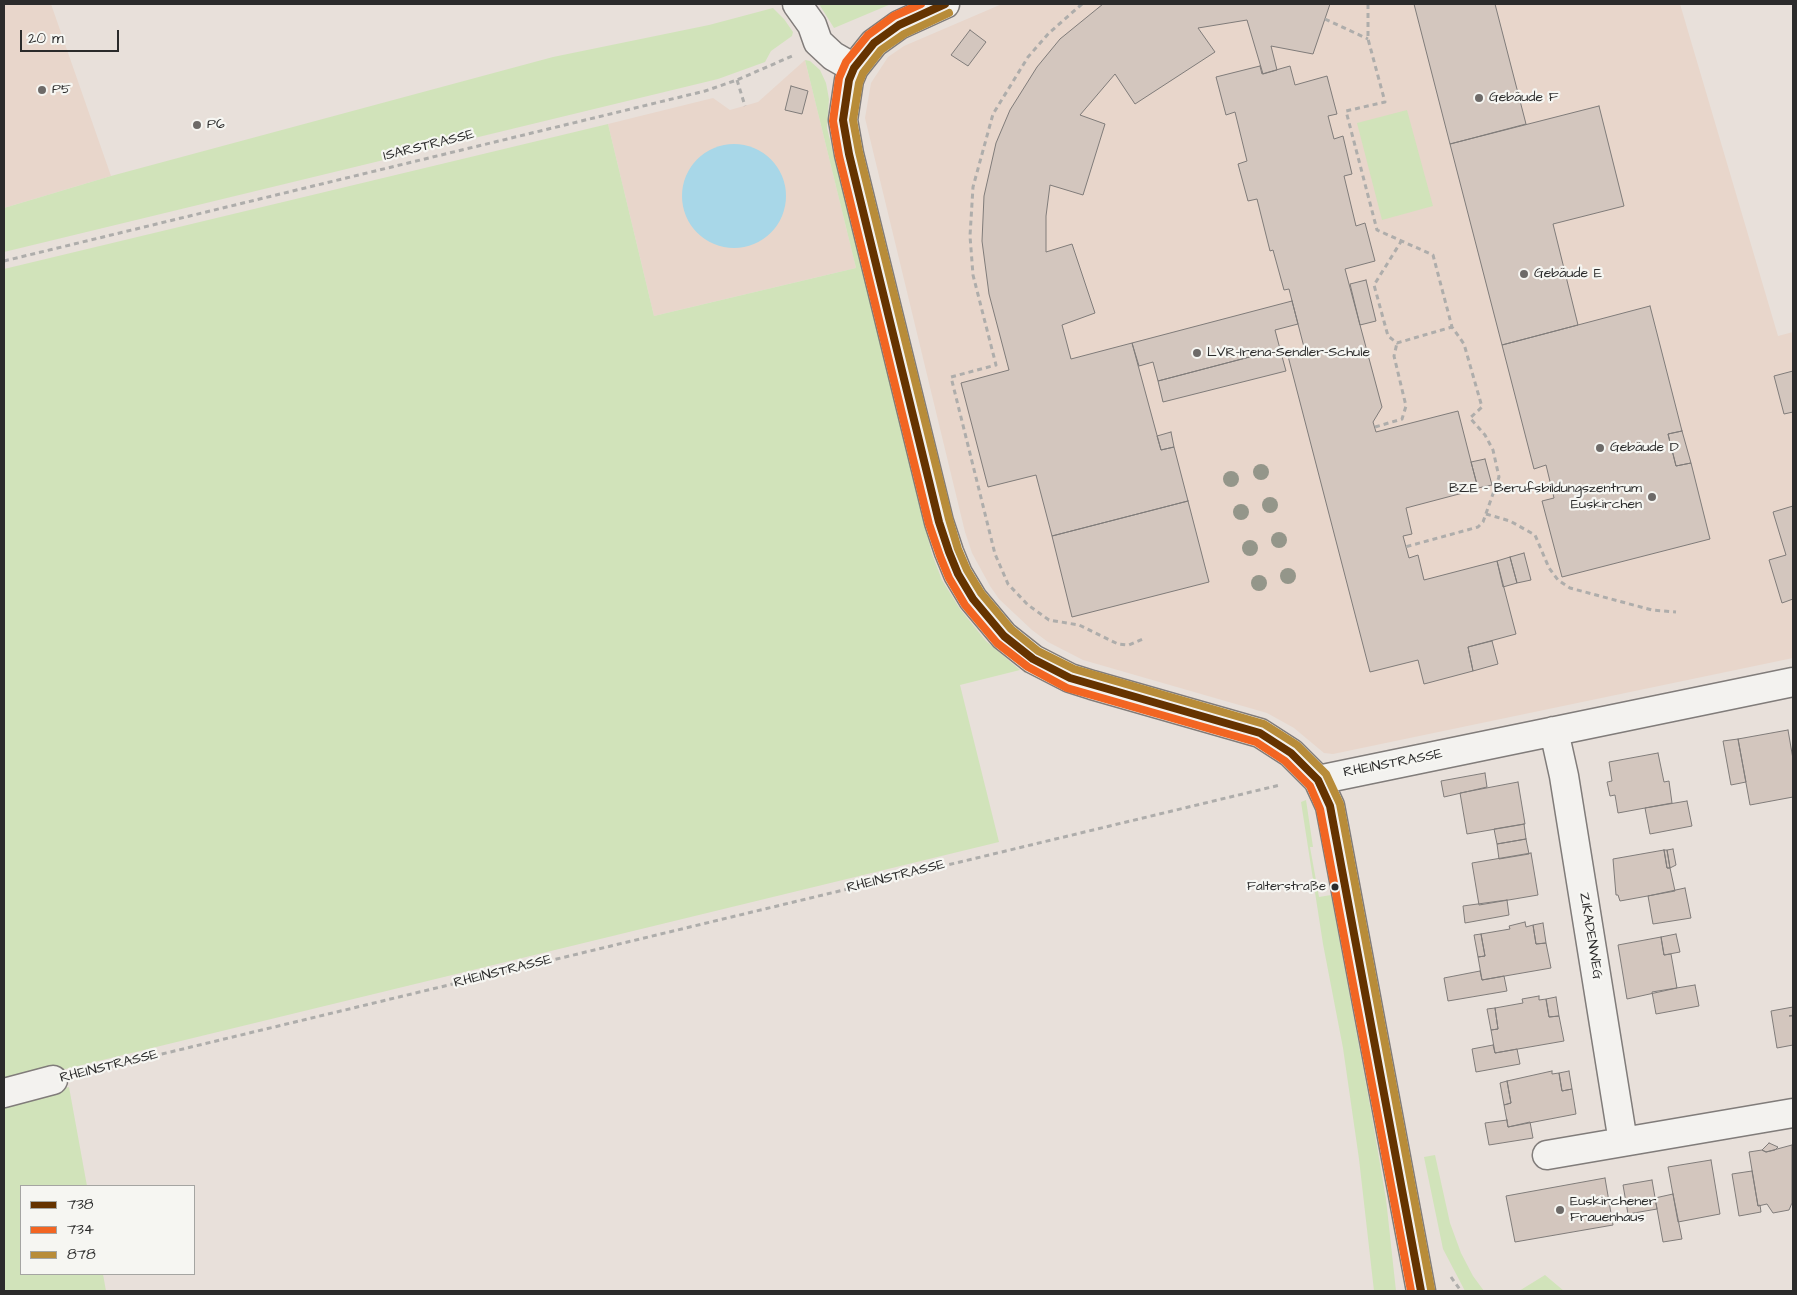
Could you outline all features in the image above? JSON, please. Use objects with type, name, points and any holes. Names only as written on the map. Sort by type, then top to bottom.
[{"type":"street","points":[[797,4],[812,24],[818,42],[833,56],[854,68]]},
{"type":"street","points":[[945,4],[886,32],[874,43],[854,68],[849,80],[843,107],[844,133],[939,522],[958,574],[973,599],[1017,648],[1050,669],[1092,686],[1260,733],[1290,753],[1318,780],[1330,806],[1421,1291]]},
{"type":"street","name":"RHEINSTRASSE","points":[[1318,780],[1793,682]]},
{"type":"street","name":"ZIKADENWEG","points":[[1554,731],[1564,776],[1623,1142]]},
{"type":"street","name":"RHEINSTRASSE","points":[[4,1093],[53,1080]]},
{"type":"street","points":[[1548,1155],[1793,1113]]},
{"type":"path","points":[[1082,4],[1049,33],[1028,57],[993,114],[973,187],[970,236],[973,274],[996,365],[951,377],[994,554],[1008,584],[1028,605],[1049,620],[1079,625],[1118,644],[1129,645],[1145,638]]},
{"type":"path","points":[[1368,4],[1368,39],[1385,102],[1346,111],[1377,230],[1433,255],[1452,327],[1464,344],[1482,407],[1470,418],[1485,435],[1493,450],[1499,477],[1486,514],[1478,527],[1405,546]]},
{"type":"path","points":[[1325,19],[1368,39]]},
{"type":"path","name":"ISARSTRASSE","points":[[4,261],[705,91],[737,80],[796,54]]},
{"type":"path","points":[[737,80],[745,106]]},
{"type":"path","points":[[1398,343],[1388,336],[1374,285],[1402,240]]},
{"type":"path","points":[[1398,343],[1452,327]]},
{"type":"path","points":[[1375,427],[1402,419],[1406,406],[1394,356],[1398,343]]},
{"type":"path","points":[[1486,514],[1510,521],[1535,535],[1549,568],[1558,580],[1570,588],[1652,610],[1676,612]]},
{"type":"path","name":"RHEINSTRASSE","points":[[53,1080],[1273,786],[1318,780]]},
{"type":"shaded area","name":"P5","points":[[4,4],[51,4],[111,176],[4,208]]},
{"type":"shaded area","name":"LVR-Irena-Sendler-Schule","points":[[1002,4],[1680,4],[1778,336],[1793,332],[1793,658],[1333,754],[1324,753],[1294,728],[1267,713],[1083,660],[1048,642],[1032,630],[999,599],[990,586],[972,553],[965,532],[865,118],[871,83],[888,57],[904,46]]},
{"type":"shaded area","points":[[805,60],[856,268],[654,316],[608,124],[713,98],[730,110],[758,102]]},
{"type":"green space","points":[[819,4],[891,4],[834,28]]},
{"type":"green space","points":[[773,8],[793,32],[792,36],[771,51],[765,62],[718,79],[4,252],[4,208],[111,176],[553,57],[709,25]]},
{"type":"green space","points":[[805,60],[810,61],[820,70],[826,83],[829,99],[827,128],[932,554],[942,580],[960,609],[986,641],[1020,670],[960,685],[999,842],[4,1084],[4,269],[608,124],[654,316],[856,268]]},
{"type":"green space","points":[[1407,110],[1433,206],[1382,220],[1357,123]]},
{"type":"green space","points":[[1306,800],[1313,847],[1310,847],[1319,897],[1331,895],[1371,1111],[1386,1199],[1396,1291],[1374,1291],[1359,1159],[1343,1048],[1323,944],[1301,802]]},
{"type":"green space","points":[[69,1087],[87,1185],[20,1185],[20,1275],[103,1275],[106,1291],[4,1291],[4,1103]]},
{"type":"green space","points":[[1435,1155],[1450,1223],[1461,1253],[1473,1276],[1484,1291],[1465,1291],[1443,1249],[1424,1157]]},
{"type":"green space","points":[[1545,1275],[1564,1291],[1519,1291]]},
{"type":"water","points":[[734,144],[754,148],[771,159],[782,176],[786,196],[782,216],[771,233],[754,244],[734,248],[714,244],[697,233],[686,216],[682,196],[686,176],[697,159],[714,148]]},
{"type":"building","points":[[1103,4],[1330,4],[1313,54],[1271,46],[1277,70],[1263,74],[1247,20],[1198,28],[1215,52],[1135,104],[1115,74],[1080,115],[1105,124],[1083,195],[1050,185],[1046,216],[1046,252],[1072,244],[1095,313],[1062,325],[1071,359],[1132,343],[1161,450],[1174,447],[1188,501],[1052,536],[1036,475],[988,487],[961,383],[1009,370],[989,294],[982,241],[984,196],[996,143],[1010,110],[1037,67],[1060,39]]},
{"type":"building","name":"Gebäude F","points":[[1414,4],[1495,4],[1526,124],[1450,144]]},
{"type":"building","points":[[970,30],[986,42],[968,66],[951,55]]},
{"type":"building","points":[[1260,66],[1262,74],[1290,66],[1295,85],[1327,76],[1337,114],[1328,116],[1334,139],[1343,136],[1352,174],[1344,176],[1356,226],[1365,223],[1375,261],[1345,269],[1382,407],[1373,422],[1376,432],[1458,411],[1478,489],[1406,508],[1412,534],[1403,536],[1409,558],[1418,555],[1424,580],[1497,561],[1516,634],[1468,647],[1473,671],[1424,684],[1418,660],[1370,672],[1288,356],[1305,351],[1289,289],[1284,290],[1273,250],[1270,251],[1257,199],[1248,201],[1238,164],[1247,161],[1235,112],[1226,115],[1216,77]]},
{"type":"building","points":[[791,86],[808,91],[802,114],[785,110]]},
{"type":"building","name":"Gebäude E","points":[[1599,106],[1624,206],[1553,224],[1578,325],[1502,345],[1450,144]]},
{"type":"building","points":[[1366,280],[1376,321],[1360,325],[1350,284]]},
{"type":"building","points":[[1292,301],[1298,324],[1275,330],[1280,349],[1158,381],[1153,362],[1139,366],[1132,343]]},
{"type":"building","name":"Gebäude D","points":[[1650,306],[1682,431],[1668,434],[1676,466],[1691,463],[1710,539],[1562,577],[1542,501],[1554,498],[1546,465],[1534,469],[1502,345]]},
{"type":"building","points":[[1280,349],[1286,371],[1163,402],[1158,381]]},
{"type":"building","points":[[1793,371],[1793,412],[1784,414],[1774,376]]},
{"type":"building","points":[[1682,431],[1691,463],[1676,466],[1668,434]]},
{"type":"building","points":[[1171,432],[1174,447],[1161,450],[1157,436]]},
{"type":"building","points":[[1485,459],[1492,485],[1478,488],[1471,462]]},
{"type":"building","points":[[1188,501],[1209,582],[1072,617],[1052,536]]},
{"type":"building","points":[[1793,506],[1793,599],[1782,603],[1769,560],[1786,555],[1773,512]]},
{"type":"building","points":[[1524,553],[1531,580],[1517,583],[1510,557]]},
{"type":"building","points":[[1510,557],[1517,583],[1503,587],[1497,561]]},
{"type":"building","points":[[1492,641],[1498,664],[1473,671],[1468,647]]},
{"type":"building","points":[[1788,730],[1793,759],[1793,797],[1750,805],[1738,739]]},
{"type":"building","points":[[1738,739],[1746,782],[1731,785],[1723,741]]},
{"type":"building","points":[[1658,753],[1664,782],[1669,781],[1672,803],[1618,813],[1615,795],[1610,796],[1607,782],[1612,781],[1609,762]]},
{"type":"building","points":[[1485,773],[1487,787],[1444,797],[1441,781]]},
{"type":"building","points":[[1518,782],[1525,824],[1467,834],[1460,793]]},
{"type":"building","points":[[1687,801],[1692,826],[1650,834],[1645,808]]},
{"type":"building","points":[[1524,824],[1526,839],[1497,844],[1494,829]]},
{"type":"building","points":[[1526,839],[1529,854],[1499,859],[1497,844]]},
{"type":"building","points":[[1673,849],[1676,865],[1670,868],[1667,850]]},
{"type":"building","points":[[1664,850],[1667,868],[1670,868],[1675,891],[1620,901],[1618,895],[1616,895],[1613,859]]},
{"type":"building","points":[[1664,850],[1667,850],[1670,868],[1667,868]]},
{"type":"building","points":[[1531,853],[1538,895],[1479,905],[1472,863]]},
{"type":"building","points":[[1685,888],[1691,918],[1653,924],[1648,896]]},
{"type":"building","points":[[1507,900],[1509,915],[1465,923],[1463,906]]},
{"type":"building","points":[[1525,922],[1526,927],[1533,925],[1536,944],[1546,943],[1551,968],[1482,980],[1478,957],[1485,956],[1481,934],[1510,929],[1509,926]]},
{"type":"building","points":[[1543,923],[1546,943],[1536,944],[1533,925]]},
{"type":"building","points":[[1481,934],[1485,956],[1478,957],[1474,935]]},
{"type":"building","points":[[1676,934],[1680,952],[1664,955],[1661,937]]},
{"type":"building","points":[[1661,937],[1664,955],[1671,954],[1677,988],[1627,999],[1618,945]]},
{"type":"building","points":[[1480,971],[1482,980],[1504,976],[1507,991],[1448,1001],[1444,978]]},
{"type":"building","points":[[1695,985],[1699,1006],[1656,1014],[1652,992]]},
{"type":"building","points":[[1539,996],[1539,1000],[1546,999],[1549,1017],[1559,1016],[1564,1041],[1495,1053],[1491,1030],[1498,1029],[1495,1008],[1523,1003],[1522,999]]},
{"type":"building","points":[[1556,997],[1559,1016],[1549,1017],[1546,999]]},
{"type":"building","points":[[1793,1007],[1793,1015],[1789,1016],[1793,1016],[1793,1045],[1777,1048],[1771,1011]]},
{"type":"building","points":[[1495,1008],[1498,1029],[1491,1030],[1487,1009]]},
{"type":"building","points":[[1493,1045],[1495,1053],[1517,1049],[1520,1064],[1476,1072],[1472,1049]]},
{"type":"building","points":[[1552,1071],[1552,1074],[1559,1073],[1562,1091],[1572,1089],[1576,1114],[1508,1127],[1504,1105],[1511,1103],[1507,1081]]},
{"type":"building","points":[[1569,1071],[1572,1089],[1562,1091],[1559,1073]]},
{"type":"building","points":[[1507,1081],[1511,1103],[1504,1105],[1500,1083]]},
{"type":"building","points":[[1507,1120],[1508,1127],[1530,1122],[1533,1138],[1489,1145],[1485,1123]]},
{"type":"building","points":[[1769,1143],[1778,1147],[1775,1150],[1766,1152],[1762,1150]]},
{"type":"building","points":[[1792,1145],[1792,1203],[1789,1210],[1773,1213],[1767,1204],[1758,1206],[1749,1152],[1762,1150],[1766,1152]]},
{"type":"building","points":[[1711,1160],[1720,1214],[1678,1222],[1668,1167]]},
{"type":"building","points":[[1752,1171],[1758,1206],[1760,1205],[1761,1212],[1739,1216],[1732,1174]]},
{"type":"building","name":"Euskirchener Frauenhaus","points":[[1605,1178],[1613,1225],[1515,1242],[1506,1196]]},
{"type":"building","points":[[1652,1180],[1657,1209],[1628,1214],[1623,1185]]},
{"type":"building","points":[[1673,1194],[1682,1239],[1663,1242],[1655,1198]]},
{"type":"transit line","name":"734","points":[[921,4],[894,16],[868,35],[846,62],[839,78],[833,121],[839,156],[929,524],[940,556],[949,578],[965,605],[997,643],[1028,667],[1067,688],[1256,742],[1285,761],[1310,786],[1320,809],[1411,1291]]},
{"type":"transit line","name":"738","points":[[945,4],[899,25],[874,43],[854,68],[849,80],[843,120],[849,154],[939,522],[949,552],[958,574],[973,599],[1004,636],[1033,659],[1070,678],[1260,733],[1291,753],[1318,780],[1330,806],[1421,1291]]},
{"type":"transit line","name":"878","points":[[949,13],[904,34],[881,50],[863,73],[859,83],[853,120],[859,152],[958,549],[967,570],[981,593],[1011,629],[1038,651],[1074,669],[1264,724],[1297,745],[1326,774],[1340,804],[1431,1289]]},
{"type":"place","name":"P5","points":[[42,90]]},
{"type":"place","name":"Gebäude F","points":[[1479,98]]},
{"type":"place","name":"P6","points":[[197,125]]},
{"type":"place","name":"Gebäude E","points":[[1524,274]]},
{"type":"place","name":"LVR-Irena-Sendler-Schule","points":[[1197,353]]},
{"type":"place","name":"Gebäude D","points":[[1600,448]]},
{"type":"place","name":"BZE – Berufsbildungszentrum Euskirchen","points":[[1652,497]]},
{"type":"place","name":"Falterstraße","points":[[1335,887]]},
{"type":"place","name":"Euskirchener Frauenhaus","points":[[1560,1210]]}]
